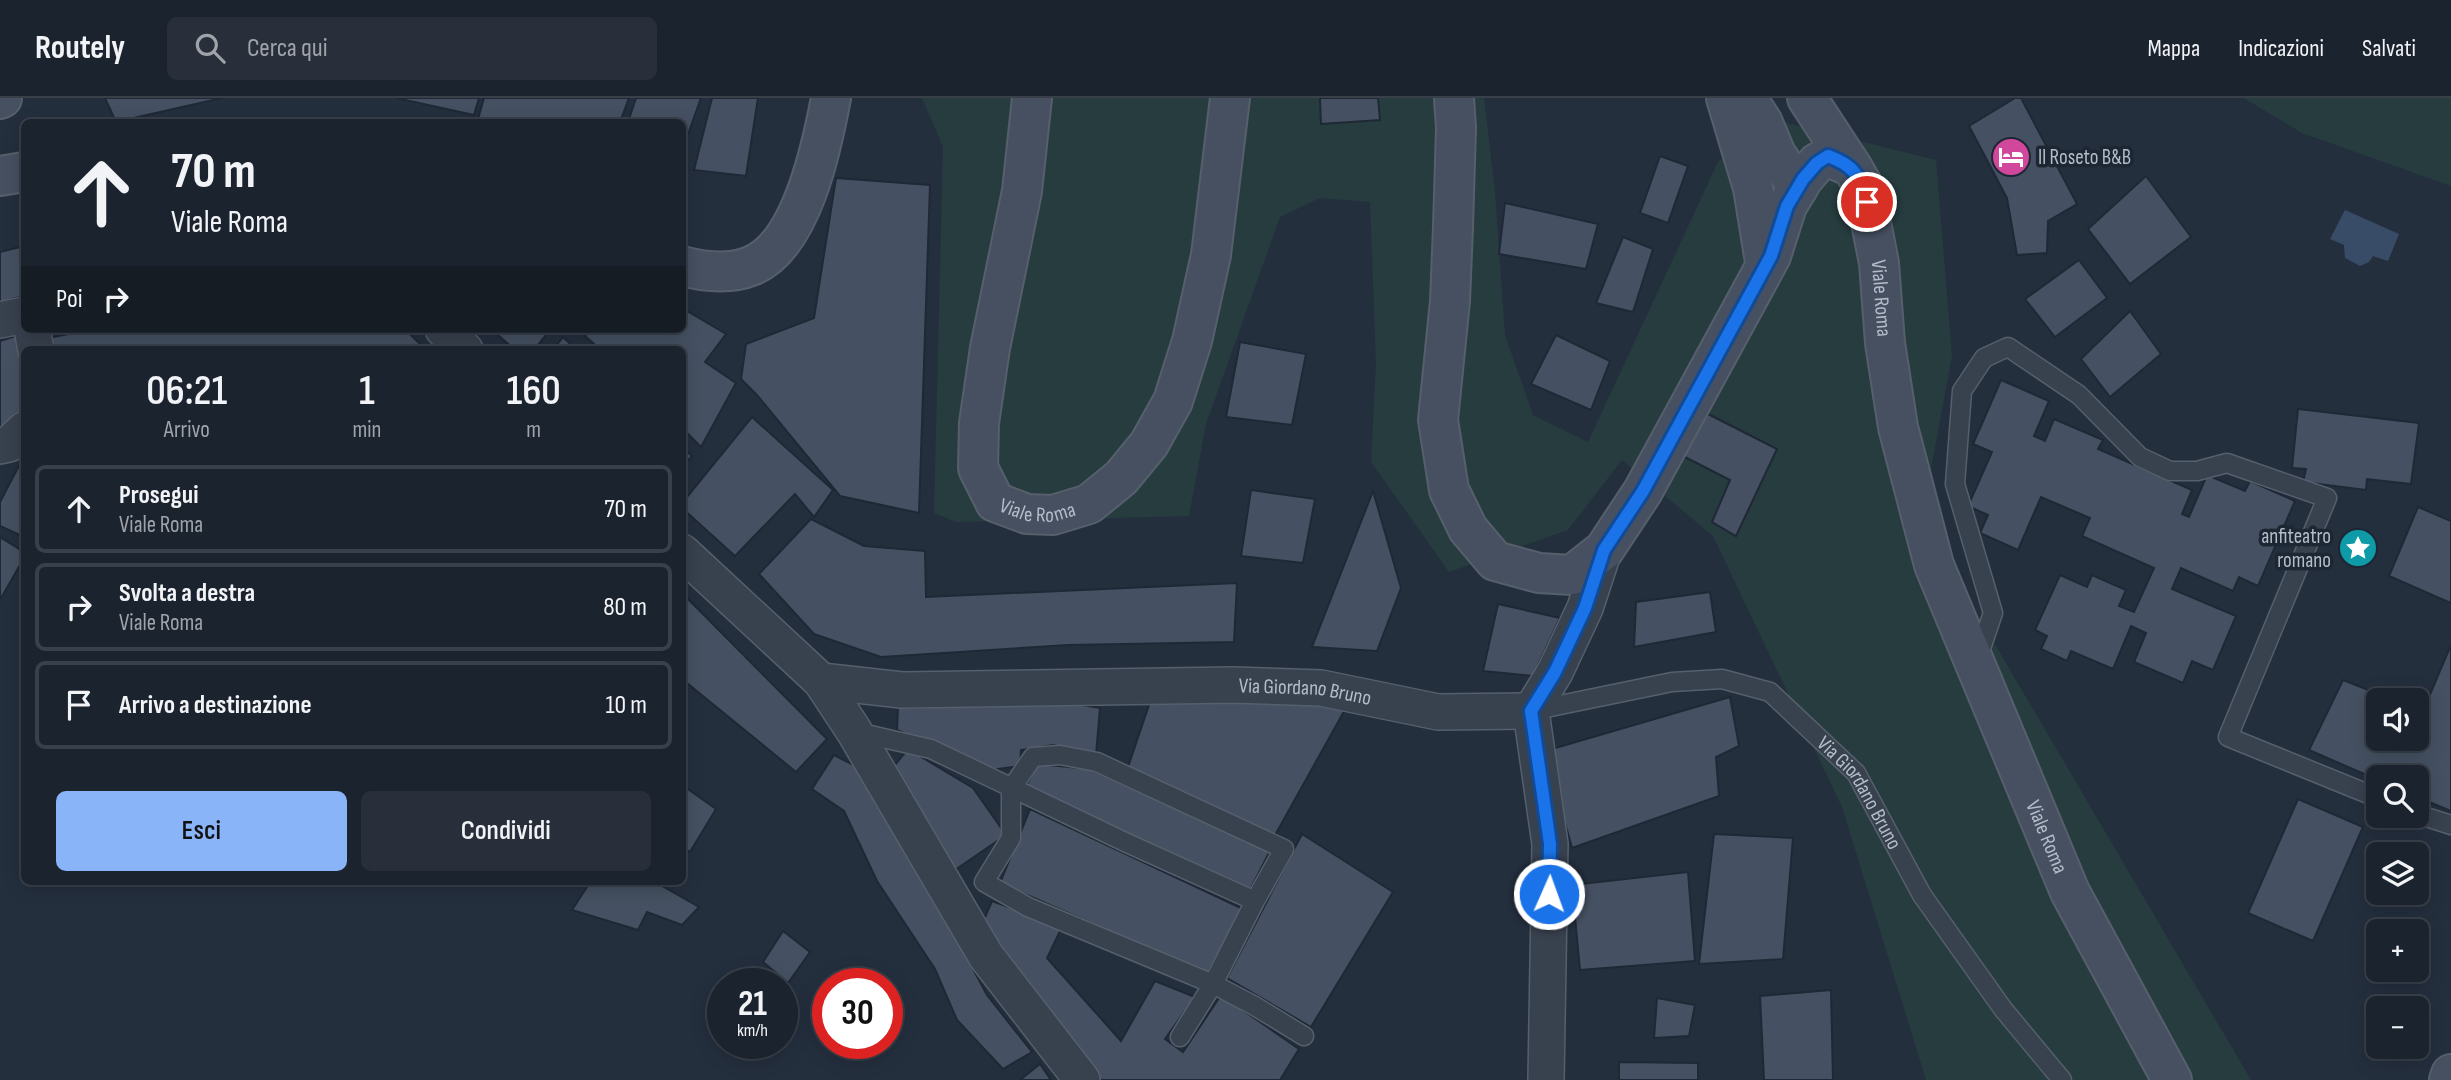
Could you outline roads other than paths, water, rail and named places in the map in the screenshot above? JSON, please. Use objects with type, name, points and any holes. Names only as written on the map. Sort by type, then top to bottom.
[{"type":"street","points":[[686,268],[732,272],[753,266],[782,241],[799,215],[817,159],[831,98]]},
{"type":"street","name":"Viale Roma","points":[[1032,98],[1022,191],[990,348],[979,423],[978,468],[995,502],[1027,514],[1053,515],[1088,504],[1121,478],[1149,444],[1173,401],[1192,341],[1211,255],[1230,98]]},
{"type":"street","points":[[1454,98],[1456,128],[1450,301],[1438,420],[1449,490],[1468,529],[1495,561],[1539,573],[1572,575],[1604,550]]},
{"type":"street","points":[[1726,98],[1753,188],[1766,266]]},
{"type":"street","points":[[1747,98],[1763,123],[1776,154],[1798,188]]},
{"type":"street","name":"Viale Roma","points":[[1807,98],[1862,184],[1879,263],[1885,343],[1898,427],[1934,565],[2070,892],[2172,1080]]},
{"type":"street","points":[[1546,1080],[1550,844],[1531,711],[1555,672],[1585,608],[1604,550],[1643,491],[1766,266],[1787,206],[1817,163],[1828,156],[1852,167]]},
{"type":"street","points":[[0,176],[21,172]]},
{"type":"street","points":[[0,320],[21,316]]},
{"type":"street","points":[[447,333],[461,346]]},
{"type":"street","points":[[0,446],[9,443],[21,433]]},
{"type":"street","points":[[686,556],[821,681],[854,731],[986,956],[1082,1080]]},
{"type":"street","name":"Via Giordano Bruno","points":[[821,681],[902,690],[1233,685],[1321,688],[1438,712],[1531,711]]},
{"type":"street","points":[[2449,1080],[2451,1074]]},
{"type":"lane","points":[[1976,665],[1993,613],[1955,484],[1962,391],[1984,358],[2008,347],[2079,395],[2140,457],[2170,471],[2197,471],[2227,463],[2327,498],[2228,737],[2366,793]]},
{"type":"lane","name":"Via Giordano Bruno","points":[[1531,711],[1672,682],[1721,679],[1770,691],[1856,773],[1922,895],[2003,1009],[2062,1080]]},
{"type":"lane","points":[[854,731],[931,749],[1011,789],[1255,901]]},
{"type":"lane","points":[[952,897],[984,881],[1011,838],[1011,789],[1032,757],[1060,755],[1097,762],[1284,849],[1213,984],[1181,1037]]},
{"type":"lane","points":[[2429,818],[2451,825]]},
{"type":"lane","points":[[984,881],[1028,907],[1213,984],[1304,1036]]},
{"type":"water","points":[[2345,210],[2399,234],[2388,261],[2373,256],[2369,262],[2360,266],[2345,258],[2344,245],[2330,239]]},
{"type":"place","name":"Il Roseto B&B","points":[[2011,157]]},
{"type":"place","name":"anfiteatro romano","points":[[2358,548]]}]
